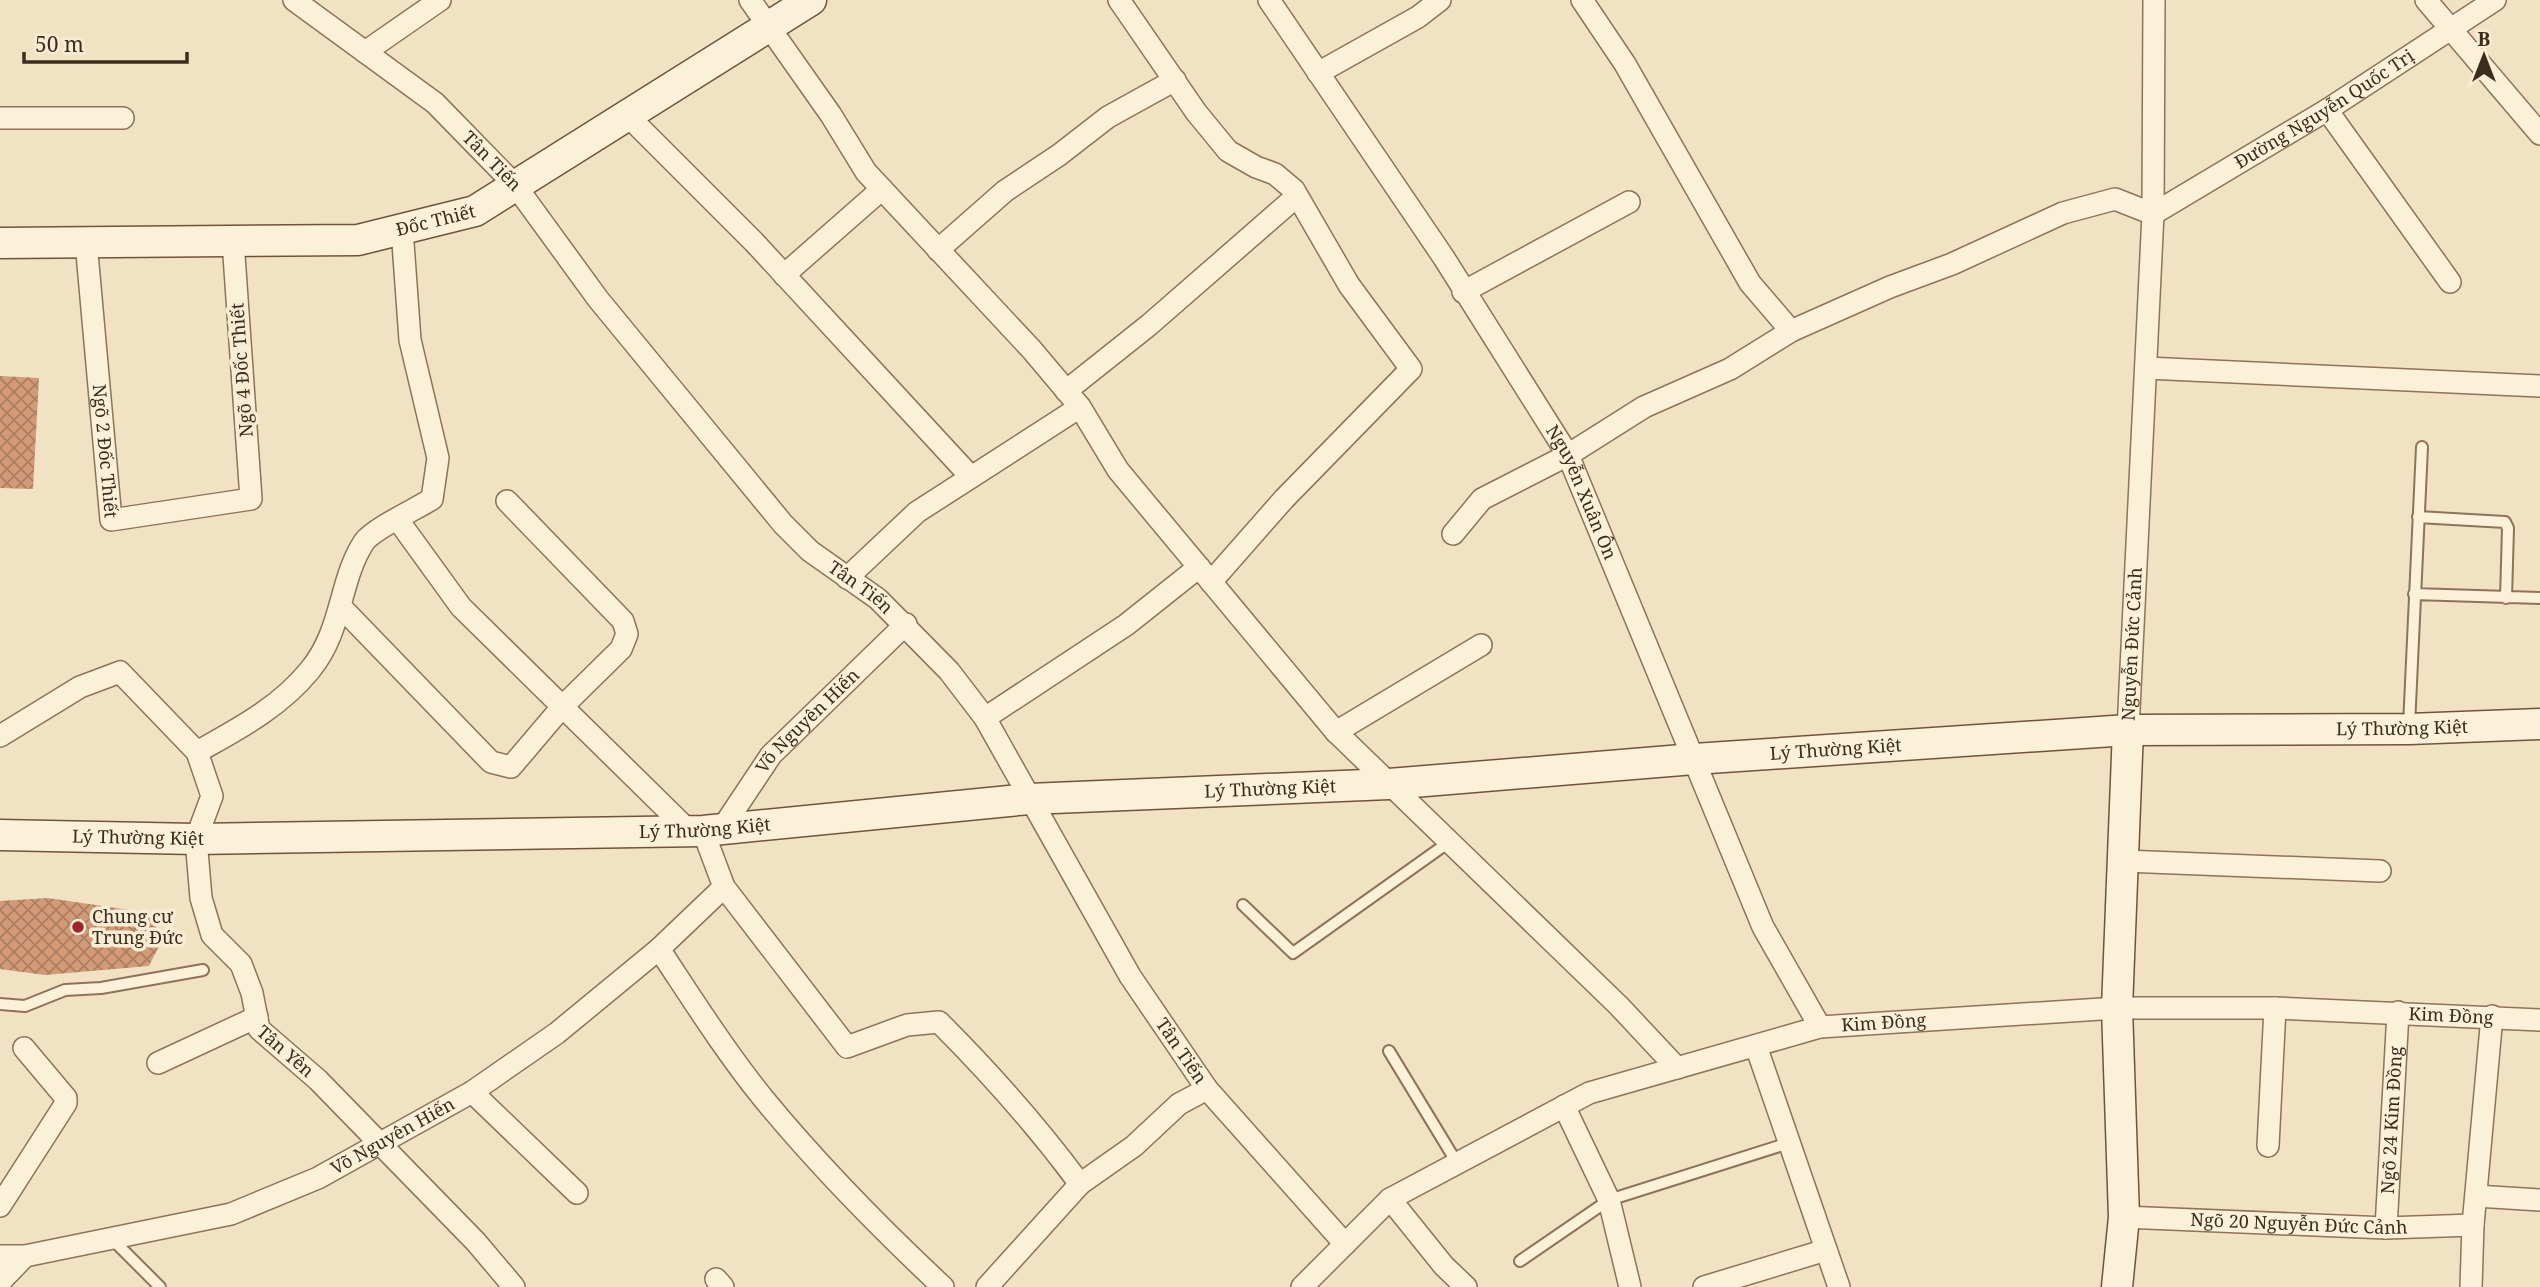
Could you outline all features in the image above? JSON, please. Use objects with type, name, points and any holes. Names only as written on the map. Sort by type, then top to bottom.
[{"type":"street","name":"Tân Tiến","points":[[294,0],[435,103],[515,186],[598,299],[748,483],[810,551],[878,599],[906,624],[949,671],[985,718],[1130,976],[1207,1089],[1345,1244]]},
{"type":"street","points":[[365,52],[440,0]]},
{"type":"street","points":[[750,0],[866,172],[1073,399],[1118,470],[1336,732],[1619,1006],[1676,1068]]},
{"type":"street","name":"Đốc Thiết","points":[[0,243],[358,240],[475,211],[811,0]]},
{"type":"street","points":[[985,718],[1205,574],[1284,499],[1412,369],[1349,285],[1297,196],[1275,174],[1228,151],[1119,0]]},
{"type":"street","name":"Nguyễn Xuân Ôn","points":[[1269,0],[1444,258],[1568,455],[1763,927],[1820,1027]]},
{"type":"street","points":[[1318,73],[1418,17],[1440,0]]},
{"type":"street","points":[[1581,0],[1625,64],[1750,283],[1791,331]]},
{"type":"street","name":"Nguyễn Đức Cảnh","points":[[2118,1287],[2124,1217],[2117,1008],[2153,214],[2154,0]]},
{"type":"street","points":[[2426,0],[2540,134]]},
{"type":"street","name":"Đường Nguyễn Quốc Trị","points":[[2153,214],[2327,110],[2495,0]]},
{"type":"street","points":[[938,250],[1005,191],[1059,155],[1108,117],[1175,80]]},
{"type":"street","points":[[2327,110],[2450,282]]},
{"type":"street","points":[[627,115],[784,275],[971,477]]},
{"type":"street","points":[[0,118],[123,118]]},
{"type":"street","points":[[784,275],[882,190]]},
{"type":"street","points":[[847,578],[917,512],[971,477],[1073,399],[1149,325],[1297,196]]},
{"type":"street","points":[[1453,534],[1482,499],[1568,455],[1644,407],[1731,369],[1791,331],[2063,214],[2115,199],[2153,214]]},
{"type":"street","points":[[1463,292],[1629,202]]},
{"type":"street","points":[[197,752],[260,718],[310,670],[336,626],[352,569],[365,540],[432,499],[438,457],[410,340],[402,229]]},
{"type":"street","name":"Ngõ 4 Đốc Thiết","points":[[233,241],[251,499]]},
{"type":"street","name":"Ngõ 2 Đốc Thiết","points":[[86,242],[111,520],[251,499]]},
{"type":"street","points":[[2146,368],[2540,386]]},
{"type":"street","points":[[342,608],[497,766],[507,768],[514,764],[562,707],[621,649],[626,627],[507,501]]},
{"type":"street","points":[[398,520],[461,607],[562,707],[704,830],[724,887],[847,1047],[907,1025],[939,1022],[999,1083],[1080,1184]]},
{"type":"street","name":"Võ Nguyên Hiến","points":[[704,830],[771,755],[906,624]]},
{"type":"street","points":[[1336,732],[1481,645]]},
{"type":"street","name":"Tân Yên","points":[[0,736],[80,687],[120,672],[197,752],[212,796],[196,839],[201,898],[212,934],[241,964],[259,1029],[318,1080],[476,1242],[514,1287]]},
{"type":"street","name":"Lý Thường Kiệt","points":[[0,835],[196,839],[704,830],[1029,799],[1389,784],[1694,759],[2128,730],[2409,729],[2540,724]]},
{"type":"street","points":[[2124,861],[2380,871]]},
{"type":"street","name":"Võ Nguyên Hiến","points":[[0,1256],[25,1256],[231,1214],[318,1178],[472,1091],[557,1033],[659,949],[724,887]]},
{"type":"street","points":[[659,949],[764,1098],[893,1239],[943,1287]]},
{"type":"street","name":"Kim Đồng","points":[[1301,1287],[1390,1199],[1589,1093],[1820,1027],[2117,1008],[2275,1008],[2540,1020]]},
{"type":"street","points":[[2269,1146],[2275,1008]]},
{"type":"street","name":"Ngõ 24 Kim Đồng","points":[[2386,1228],[2398,1012]]},
{"type":"street","points":[[2472,1287],[2473,1225],[2492,1016]]},
{"type":"street","points":[[158,1062],[257,1017]]},
{"type":"street","points":[[1756,1046],[1839,1287]]},
{"type":"street","points":[[0,1206],[66,1103],[66,1098],[24,1048]]},
{"type":"street","points":[[988,1287],[1080,1184],[1134,1146],[1178,1104],[1207,1089]]},
{"type":"street","points":[[472,1091],[577,1193]]},
{"type":"street","points":[[1564,1106],[1609,1200],[1630,1287]]},
{"type":"street","points":[[2476,1196],[2540,1200]]},
{"type":"street","points":[[1390,1199],[1444,1266],[1466,1287]]},
{"type":"street","name":"Ngõ 20 Nguyễn Đức Cảnh","points":[[2124,1217],[2386,1228],[2473,1225]]},
{"type":"street","points":[[1704,1287],[1826,1250]]},
{"type":"street","points":[[0,1282],[25,1256]]},
{"type":"lane","points":[[2409,729],[2422,447]]},
{"type":"lane","points":[[2418,517],[2505,522],[2508,528],[2506,598]]},
{"type":"lane","points":[[2414,594],[2540,598]]},
{"type":"lane","points":[[1243,905],[1293,953],[1449,842]]},
{"type":"lane","points":[[0,1004],[25,1006],[65,990],[100,988],[203,970]]},
{"type":"lane","points":[[1389,1051],[1457,1163]]},
{"type":"lane","points":[[1520,1261],[1609,1200],[1789,1143]]},
{"type":"lane","points":[[109,1237],[160,1287]]},
{"type":"building","points":[[0,376],[39,378],[33,489],[0,488]]},
{"type":"building","name":"Chung cư Trung Đức","points":[[48,898],[150,913],[162,940],[149,966],[45,975],[0,969],[0,901]]},
{"type":"place","name":"Chung cư Trung Đức","points":[[78,927]]}]
